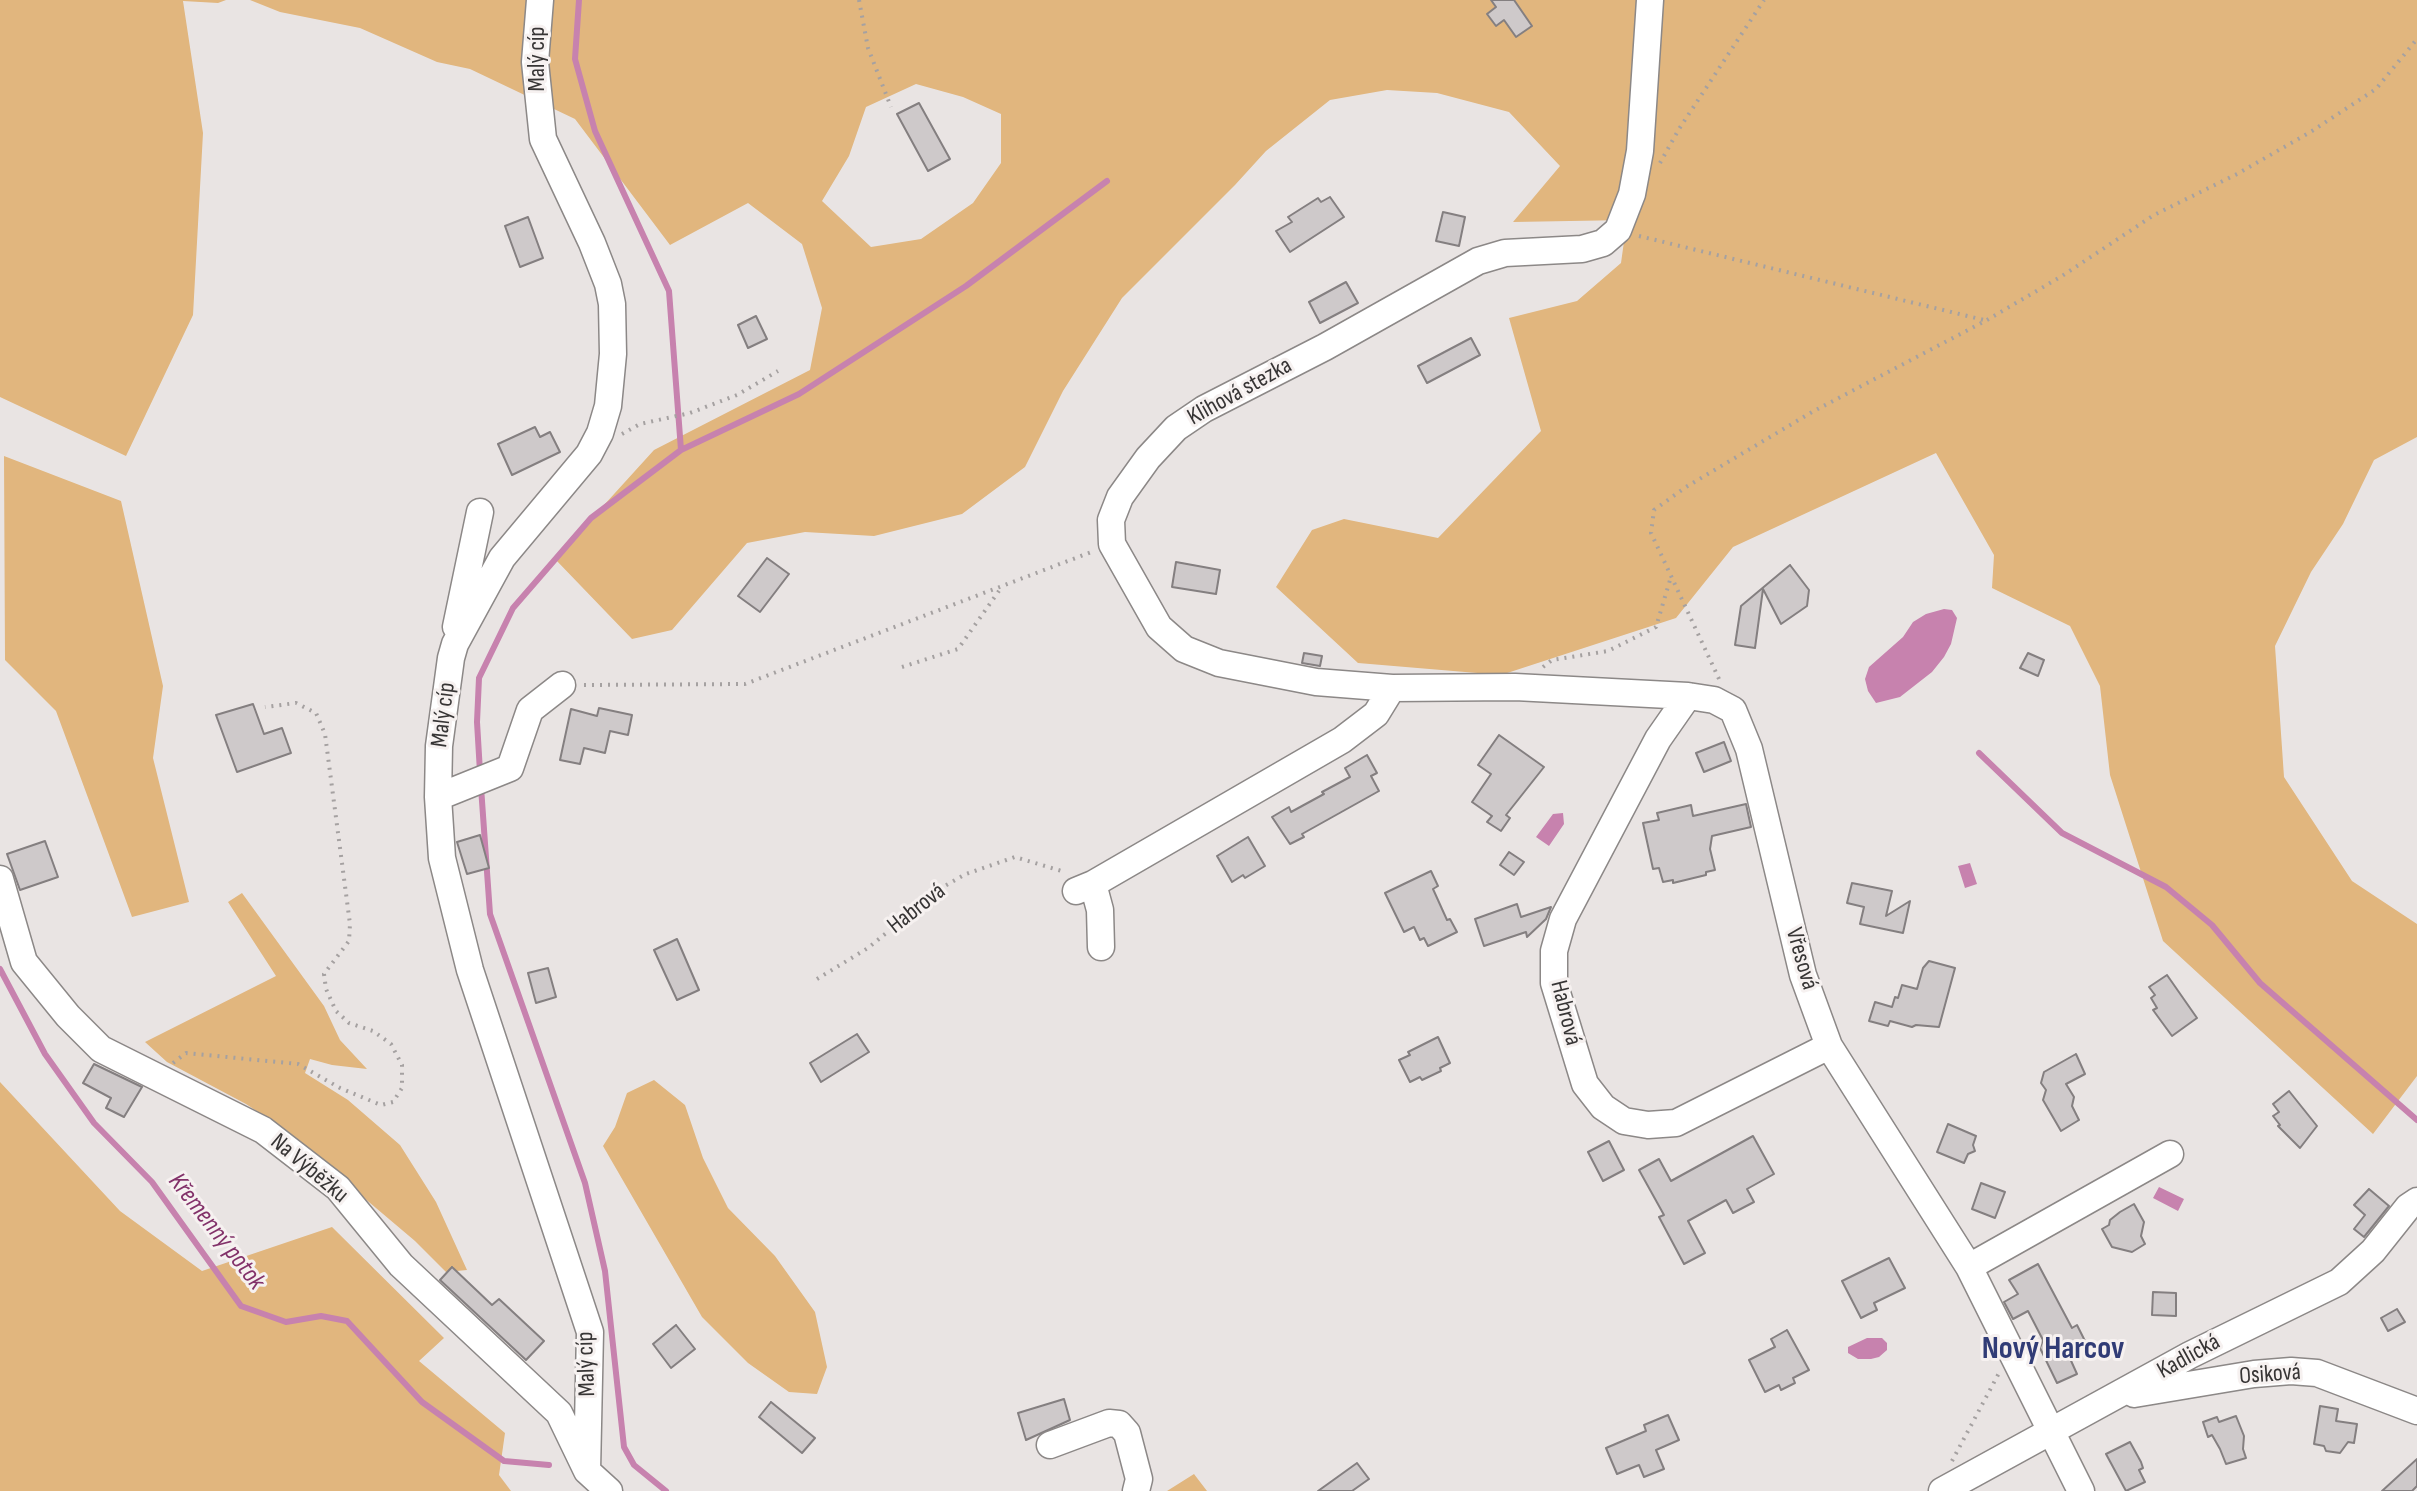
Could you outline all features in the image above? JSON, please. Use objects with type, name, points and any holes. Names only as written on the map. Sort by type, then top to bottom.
[{"type":"street","name":"Malý cíp","points":[[540,0],[535,62],[543,139],[592,243],[608,284],[612,304],[613,354],[608,406],[600,433],[589,454],[502,558],[462,628],[451,658],[439,746],[438,797],[442,858],[470,970],[590,1332],[587,1471]]},
{"type":"street","points":[[1618,230],[1632,194],[1640,151],[1650,0]]},
{"type":"street","name":"Klihová stezka","points":[[1112,544],[1111,520],[1126,488],[1176,428],[1204,409],[1353,332],[1478,261],[1505,253],[1582,249],[1603,243],[1618,230]]},
{"type":"street","points":[[451,658],[461,592],[480,512]]},
{"type":"street","points":[[1112,544],[1159,627],[1184,649],[1219,663],[1316,682],[1392,688],[1515,687],[1688,696],[1714,700],[1733,710]]},
{"type":"street","points":[[438,797],[510,768],[530,710],[562,685]]},
{"type":"street","points":[[1101,947],[1100,910],[1085,887],[1342,740],[1376,714],[1392,688]]},
{"type":"street","name":"Habrová","points":[[1688,696],[1658,739],[1573,896],[1554,951],[1554,983],[1585,1084],[1603,1107],[1624,1121],[1648,1125],[1676,1123],[1829,1046]]},
{"type":"street","name":"Vřesová","points":[[1733,710],[1749,749],[1803,975],[1829,1046],[1969,1267],[2081,1491]]},
{"type":"street","name":"Na Výběžku","points":[[0,879],[24,962],[68,1016],[101,1049],[263,1130],[338,1188],[401,1265],[559,1413],[587,1471],[609,1491]]},
{"type":"street","points":[[1969,1267],[2170,1154]]},
{"type":"street","name":"Kadlická","points":[[1942,1491],[2190,1355],[2339,1282],[2373,1251],[2408,1207],[2417,1201]]},
{"type":"street","name":"Osiková","points":[[2117,1397],[2254,1374],[2291,1371],[2317,1373],[2417,1411]]},
{"type":"street","points":[[1050,1445],[1109,1423],[1119,1424],[1127,1433],[1139,1479],[1136,1491]]},
{"type":"path","points":[[859,0],[868,48],[891,107]]},
{"type":"path","points":[[1632,194],[1663,160],[1687,116],[1764,0]]},
{"type":"path","points":[[1733,710],[1651,533],[1654,510],[1686,487],[1812,412],[1987,320],[2062,276],[2154,215],[2239,173],[2312,131],[2376,89],[2417,39]]},
{"type":"path","points":[[1618,230],[1987,320]]},
{"type":"path","points":[[589,454],[640,424],[690,413],[737,395],[778,371]]},
{"type":"path","points":[[562,685],[745,684],[1112,544]]},
{"type":"path","points":[[1515,687],[1552,660],[1608,651],[1656,627],[1670,578]]},
{"type":"path","points":[[902,667],[958,649],[1002,586]]},
{"type":"path","points":[[155,1076],[186,1053],[298,1064],[340,1088],[381,1105],[393,1102],[402,1088],[402,1065],[391,1044],[373,1031],[349,1023],[336,1011],[326,989],[324,974],[349,941],[350,924],[325,734],[316,713],[296,703],[265,707]]},
{"type":"path","name":"Habrová","points":[[817,979],[868,948],[941,888],[966,874],[1015,857],[1056,869],[1085,887]]},
{"type":"path","points":[[1951,1463],[2011,1350]]},
{"type":"shaded area","points":[[0,0],[226,0],[218,3],[183,1],[203,133],[193,315],[126,456],[0,397]]},
{"type":"shaded area","points":[[250,0],[2417,0],[2417,437],[2374,460],[2343,524],[2311,572],[2275,646],[2284,777],[2352,881],[2417,924],[2417,1076],[2373,1134],[2163,941],[2110,775],[2100,686],[2070,626],[1992,588],[1994,555],[1936,453],[1733,547],[1676,618],[1501,675],[1358,663],[1276,587],[1312,530],[1344,519],[1438,538],[1541,431],[1509,318],[1577,301],[1621,263],[1627,220],[1513,222],[1560,166],[1509,112],[1437,93],[1387,90],[1330,100],[1266,151],[1122,298],[1063,391],[1025,467],[962,514],[874,536],[805,532],[747,543],[672,630],[632,639],[555,559],[654,450],[810,370],[822,308],[802,244],[748,203],[670,245],[575,119],[470,69],[437,62],[360,28],[280,12]],"holes":[[[916,84],[963,97],[1001,114],[1001,163],[973,203],[921,239],[871,247],[822,201],[849,156],[866,107]]]},
{"type":"shaded area","points":[[4,456],[121,501],[163,686],[153,758],[189,902],[132,917],[56,711],[5,660]]},
{"type":"shaded area","points":[[1944,609],[1952,610],[1957,618],[1951,644],[1944,657],[1932,672],[1900,697],[1876,703],[1865,679],[1869,667],[1903,637],[1913,622]]},
{"type":"shaded area","points":[[1563,813],[1564,824],[1549,846],[1536,837],[1553,814]]},
{"type":"shaded area","points":[[1970,863],[1977,884],[1965,888],[1958,866]]},
{"type":"shaded area","points":[[242,893],[324,1006],[340,1040],[367,1069],[310,1059],[305,1073],[348,1100],[400,1145],[436,1202],[467,1270],[446,1272],[415,1241],[279,1126],[246,1104],[167,1062],[145,1042],[276,976],[228,902]]},
{"type":"shaded area","points":[[654,1080],[685,1105],[703,1158],[728,1208],[775,1256],[815,1312],[827,1367],[817,1394],[789,1392],[748,1363],[702,1317],[603,1146],[615,1127],[627,1093]]},
{"type":"shaded area","points":[[0,1082],[120,1211],[202,1271],[332,1227],[444,1338],[419,1361],[505,1433],[499,1475],[511,1491],[0,1491]]},
{"type":"shaded area","points":[[2159,1187],[2184,1199],[2178,1211],[2153,1198]]},
{"type":"shaded area","points":[[1867,1338],[1882,1338],[1887,1343],[1887,1350],[1871,1359],[1858,1359],[1848,1353],[1848,1347]]},
{"type":"shaded area","points":[[1194,1474],[1207,1491],[1167,1491]]},
{"type":"building","points":[[1491,0],[1514,0],[1532,26],[1516,37],[1504,20],[1496,26],[1487,14],[1496,7]]},
{"type":"building","points":[[919,103],[950,159],[928,171],[897,114]]},
{"type":"building","points":[[1330,197],[1344,217],[1290,252],[1276,231],[1292,222],[1288,217],[1318,198],[1321,202]]},
{"type":"building","points":[[1443,212],[1465,217],[1459,246],[1436,241]]},
{"type":"building","points":[[528,217],[543,258],[520,267],[505,226]]},
{"type":"building","points":[[1346,282],[1358,303],[1320,323],[1309,302]]},
{"type":"building","points":[[756,316],[767,339],[748,348],[738,325]]},
{"type":"building","points":[[1471,338],[1480,355],[1427,383],[1418,366]]},
{"type":"building","points":[[535,427],[540,437],[550,432],[560,452],[512,475],[498,444]]},
{"type":"building","points":[[767,558],[789,574],[760,612],[738,596]]},
{"type":"building","points":[[1176,562],[1220,570],[1216,594],[1172,587]]},
{"type":"building","points":[[1790,565],[1809,590],[1807,606],[1781,624],[1763,589],[1755,648],[1735,645],[1741,606]]},
{"type":"building","points":[[1304,653],[1322,656],[1320,666],[1302,663]]},
{"type":"building","points":[[2028,653],[2044,660],[2038,676],[2020,668]]},
{"type":"building","points":[[253,704],[264,734],[282,728],[291,753],[237,772],[216,715]]},
{"type":"building","points":[[599,708],[632,715],[628,735],[610,731],[605,753],[584,748],[580,764],[560,760],[571,709],[597,716]]},
{"type":"building","points":[[1499,735],[1544,767],[1506,815],[1510,818],[1501,831],[1487,822],[1492,816],[1472,802],[1491,774],[1478,765]]},
{"type":"building","points":[[1724,742],[1731,761],[1704,772],[1696,753]]},
{"type":"building","points":[[1367,755],[1377,773],[1371,776],[1379,791],[1302,834],[1304,837],[1290,844],[1272,817],[1289,807],[1291,812],[1324,794],[1322,792],[1350,777],[1345,768]]},
{"type":"building","points":[[1746,804],[1751,827],[1712,836],[1710,849],[1715,870],[1673,883],[1673,880],[1663,882],[1659,868],[1653,869],[1643,823],[1659,820],[1657,813],[1691,805],[1693,816]]},
{"type":"building","points":[[480,835],[489,868],[467,874],[457,842]]},
{"type":"building","points":[[1248,837],[1265,866],[1232,882],[1217,856]]},
{"type":"building","points":[[45,841],[58,877],[20,890],[7,854]]},
{"type":"building","points":[[1509,852],[1524,862],[1514,875],[1500,865]]},
{"type":"building","points":[[1431,871],[1438,886],[1433,889],[1447,920],[1450,919],[1457,932],[1428,946],[1424,938],[1420,940],[1414,927],[1404,932],[1385,893]]},
{"type":"building","points":[[1852,883],[1892,891],[1886,916],[1910,901],[1903,933],[1860,924],[1864,907],[1847,903]]},
{"type":"building","points":[[1517,904],[1521,917],[1551,907],[1546,919],[1527,937],[1526,932],[1484,946],[1475,919]]},
{"type":"building","points":[[677,939],[699,990],[677,1000],[654,950]]},
{"type":"building","points":[[1929,961],[1955,968],[1939,1027],[1912,1027],[1890,1021],[1888,1026],[1869,1021],[1875,1002],[1892,1007],[1902,985],[1917,989],[1923,968]]},
{"type":"building","points":[[548,968],[556,997],[536,1003],[528,973]]},
{"type":"building","points":[[2167,975],[2197,1018],[2172,1036],[2153,1010],[2157,1008],[2151,998],[2155,995],[2149,987]]},
{"type":"building","points":[[857,1034],[869,1052],[821,1082],[810,1063]]},
{"type":"building","points":[[1438,1037],[1450,1063],[1440,1068],[1441,1071],[1410,1082],[1399,1060]]},
{"type":"building","points":[[2076,1054],[2085,1074],[2066,1084],[2074,1097],[2072,1106],[2079,1120],[2061,1131],[2043,1100],[2046,1090],[2041,1083],[2044,1072]]},
{"type":"building","points":[[94,1064],[142,1087],[124,1117],[106,1108],[111,1098],[83,1083]]},
{"type":"building","points":[[2289,1091],[2317,1126],[2300,1148],[2278,1126],[2273,1116],[2279,1112],[2273,1104]]},
{"type":"building","points":[[1948,1124],[1976,1136],[1975,1151],[1968,1154],[1964,1163],[1937,1152]]},
{"type":"building","points":[[1753,1136],[1774,1174],[1747,1189],[1754,1202],[1733,1213],[1726,1200],[1688,1221],[1705,1253],[1684,1264],[1659,1217],[1664,1215],[1639,1170],[1659,1159],[1671,1181]]},
{"type":"building","points":[[1609,1141],[1624,1170],[1603,1181],[1588,1152]]},
{"type":"building","points":[[1981,1183],[2005,1192],[1995,1218],[1972,1209]]},
{"type":"building","points":[[2369,1189],[2389,1206],[2364,1237],[2354,1229],[2365,1215],[2354,1205]]},
{"type":"building","points":[[2134,1204],[2144,1222],[2141,1236],[2145,1244],[2132,1252],[2112,1247],[2102,1229]]},
{"type":"building","points":[[1889,1258],[1905,1288],[1874,1303],[1877,1310],[1861,1318],[1842,1281]]},
{"type":"building","points":[[2038,1264],[2072,1328],[2077,1325],[2087,1345],[2068,1354],[2077,1374],[2057,1383],[2040,1348],[2043,1340],[2028,1311],[2013,1319],[2004,1302],[2018,1294],[2009,1280]]},
{"type":"building","points":[[452,1267],[492,1305],[499,1299],[544,1341],[526,1360],[440,1280]]},
{"type":"building","points":[[2153,1292],[2176,1293],[2176,1316],[2152,1315]]},
{"type":"building","points":[[2397,1309],[2405,1322],[2388,1331],[2381,1318]]},
{"type":"building","points":[[676,1325],[695,1349],[671,1368],[653,1344]]},
{"type":"building","points":[[1787,1330],[1809,1370],[1793,1378],[1795,1383],[1781,1390],[1779,1385],[1765,1392],[1749,1360],[1775,1347],[1771,1339]]},
{"type":"building","points":[[1064,1399],[1070,1420],[1026,1440],[1018,1413]]},
{"type":"building","points":[[771,1402],[815,1438],[802,1453],[759,1417]]},
{"type":"building","points":[[2320,1406],[2338,1409],[2336,1421],[2357,1424],[2354,1443],[2348,1442],[2340,1453],[2326,1451],[2324,1446],[2314,1444]]},
{"type":"building","points":[[1668,1415],[1679,1440],[1656,1450],[1664,1469],[1644,1477],[1639,1465],[1617,1474],[1606,1448],[1646,1431],[1644,1425]]},
{"type":"building","points":[[2236,1416],[2244,1436],[2246,1458],[2226,1464],[2212,1435],[2208,1437],[2203,1422],[2217,1417],[2219,1422]]},
{"type":"building","points":[[2130,1442],[2141,1462],[2143,1468],[2139,1470],[2145,1482],[2126,1491],[2106,1454]]},
{"type":"building","points":[[2417,1459],[2417,1486],[2412,1491],[2382,1491]]},
{"type":"building","points":[[1357,1463],[1369,1479],[1352,1491],[1318,1491]]},
{"type":"waterway","points":[[579,0],[575,59],[595,131],[669,291],[681,450]]},
{"type":"waterway","points":[[480,772],[477,722],[479,678],[513,608],[591,518],[681,450],[799,394],[966,286],[1107,181]]},
{"type":"waterway","points":[[1979,753],[2062,833],[2166,887],[2212,925],[2260,983],[2417,1120]]},
{"type":"waterway","points":[[481,787],[490,914],[585,1183],[605,1271],[624,1447],[634,1465],[666,1491]]},
{"type":"waterway","name":"Křemenný potok","points":[[0,969],[45,1054],[94,1123],[152,1182],[241,1306],[286,1322],[321,1316],[347,1321],[422,1402],[504,1461],[549,1465]]},
{"type":"district","name":"Nový Harcov","points":[[2053,1350]]}]
